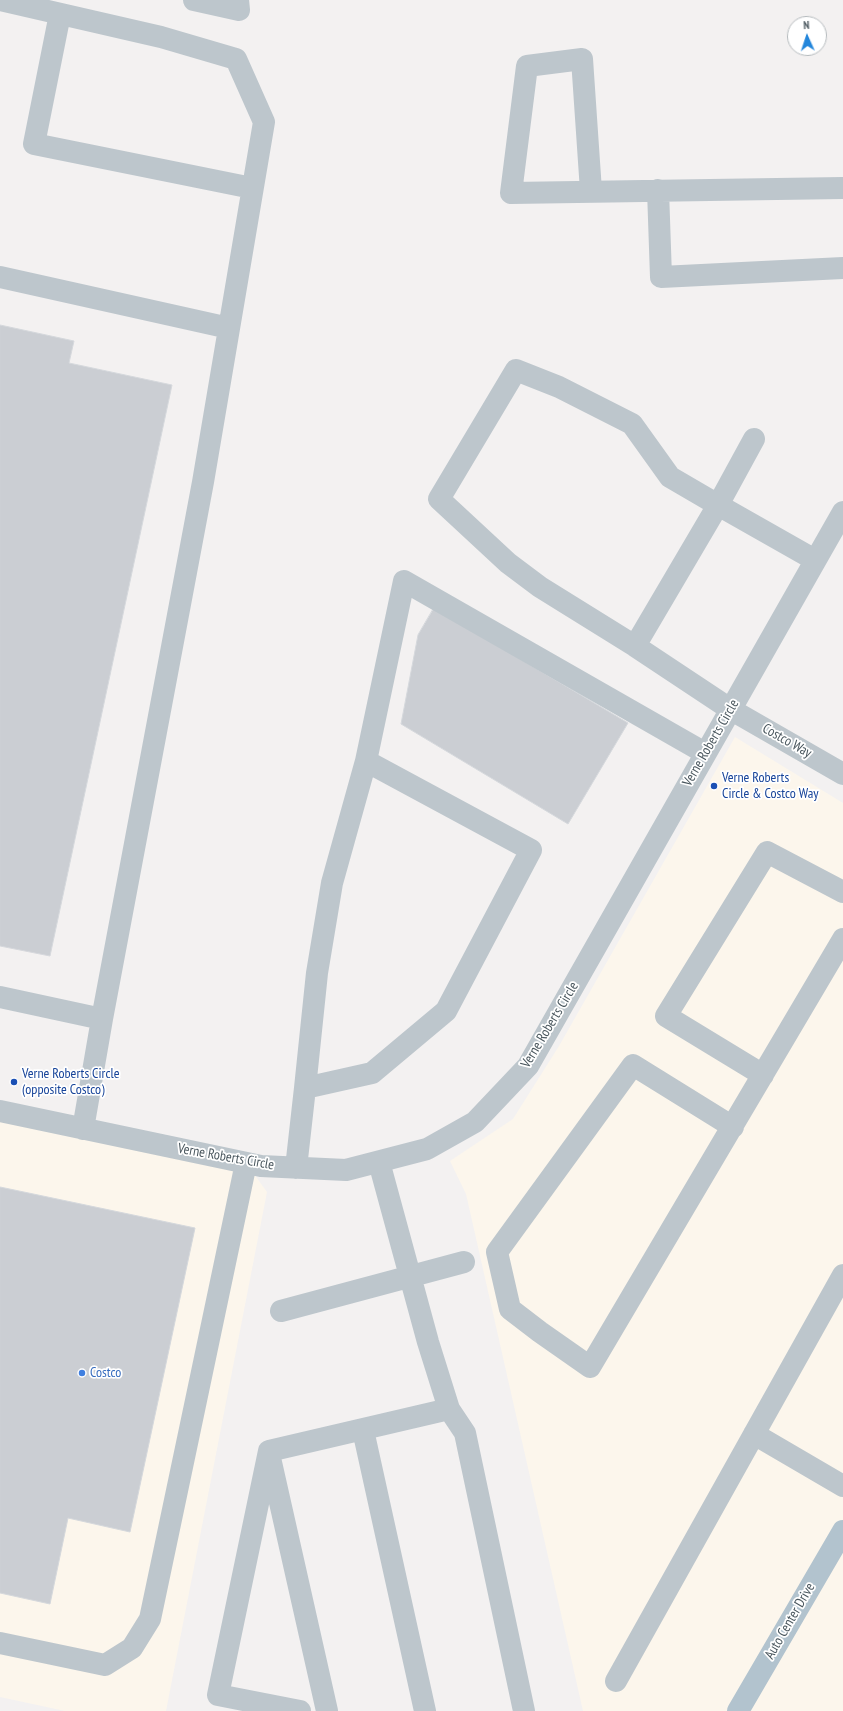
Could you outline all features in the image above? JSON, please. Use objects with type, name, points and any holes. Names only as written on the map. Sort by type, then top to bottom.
[{"type":"main road","name":"Auto Center Drive","points":[[738,1711],[843,1531]]},
{"type":"street","points":[[0,0],[161,37],[236,59],[264,122],[203,482],[102,1019],[83,1129]]},
{"type":"street","points":[[194,0],[239,10],[238,0]]},
{"type":"street","points":[[60,14],[34,144],[252,188]]},
{"type":"street","points":[[591,191],[582,60],[527,66],[511,193],[843,188]]},
{"type":"street","points":[[658,190],[661,277],[843,268]]},
{"type":"street","points":[[0,277],[229,328]]},
{"type":"street","name":"Costco Way","points":[[718,505],[670,477],[632,424],[559,387],[516,370],[439,499],[508,564],[540,587],[635,646],[730,709],[843,774]]},
{"type":"street","points":[[635,646],[718,505],[754,439]]},
{"type":"street","points":[[718,505],[816,560]]},
{"type":"street","name":"Verne Roberts Circle","points":[[0,1111],[261,1166],[346,1170],[427,1149],[474,1122],[528,1066],[843,512]]},
{"type":"street","points":[[296,1168],[317,973],[332,883],[366,761],[404,581],[705,753]]},
{"type":"street","points":[[305,1088],[372,1073],[446,1011],[531,850],[366,761]]},
{"type":"street","points":[[763,1075],[666,1016],[767,852],[843,892]]},
{"type":"street","points":[[733,1127],[633,1065],[497,1252],[510,1309],[590,1367],[733,1127],[843,939]]},
{"type":"street","points":[[0,997],[102,1019]]},
{"type":"street","points":[[379,1162],[409,1277],[448,1409],[465,1433],[524,1711]]},
{"type":"street","points":[[0,1642],[104,1665],[132,1648],[150,1619],[246,1163]]},
{"type":"street","points":[[281,1311],[464,1262]]},
{"type":"street","points":[[616,1681],[843,1276]]},
{"type":"street","points":[[269,1451],[448,1409]]},
{"type":"street","points":[[363,1430],[425,1711]]},
{"type":"street","points":[[754,1434],[843,1486]]},
{"type":"street","points":[[269,1451],[218,1694],[300,1711]]},
{"type":"street","points":[[269,1451],[327,1711]]},
{"type":"shaded area","points":[[735,737],[843,803],[843,1711],[583,1711],[466,1194],[450,1161],[513,1119],[559,1046]]},
{"type":"shaded area","points":[[0,1111],[246,1163],[267,1192],[166,1711],[65,1711],[0,1697]]},
{"type":"building","points":[[0,325],[74,341],[69,363],[172,385],[50,956],[0,946]]},
{"type":"building","points":[[434,608],[628,723],[568,824],[401,724],[418,635]]},
{"type":"building","name":"Costco","points":[[0,1187],[195,1228],[130,1532],[68,1518],[50,1604],[0,1593]]},
{"type":"place","name":"Verne Roberts Circle & Costco Way","points":[[714,786]]},
{"type":"place","name":"Verne Roberts Circle (opposite Costco)","points":[[14,1082]]},
{"type":"place","name":"Costco","points":[[82,1373]]}]
